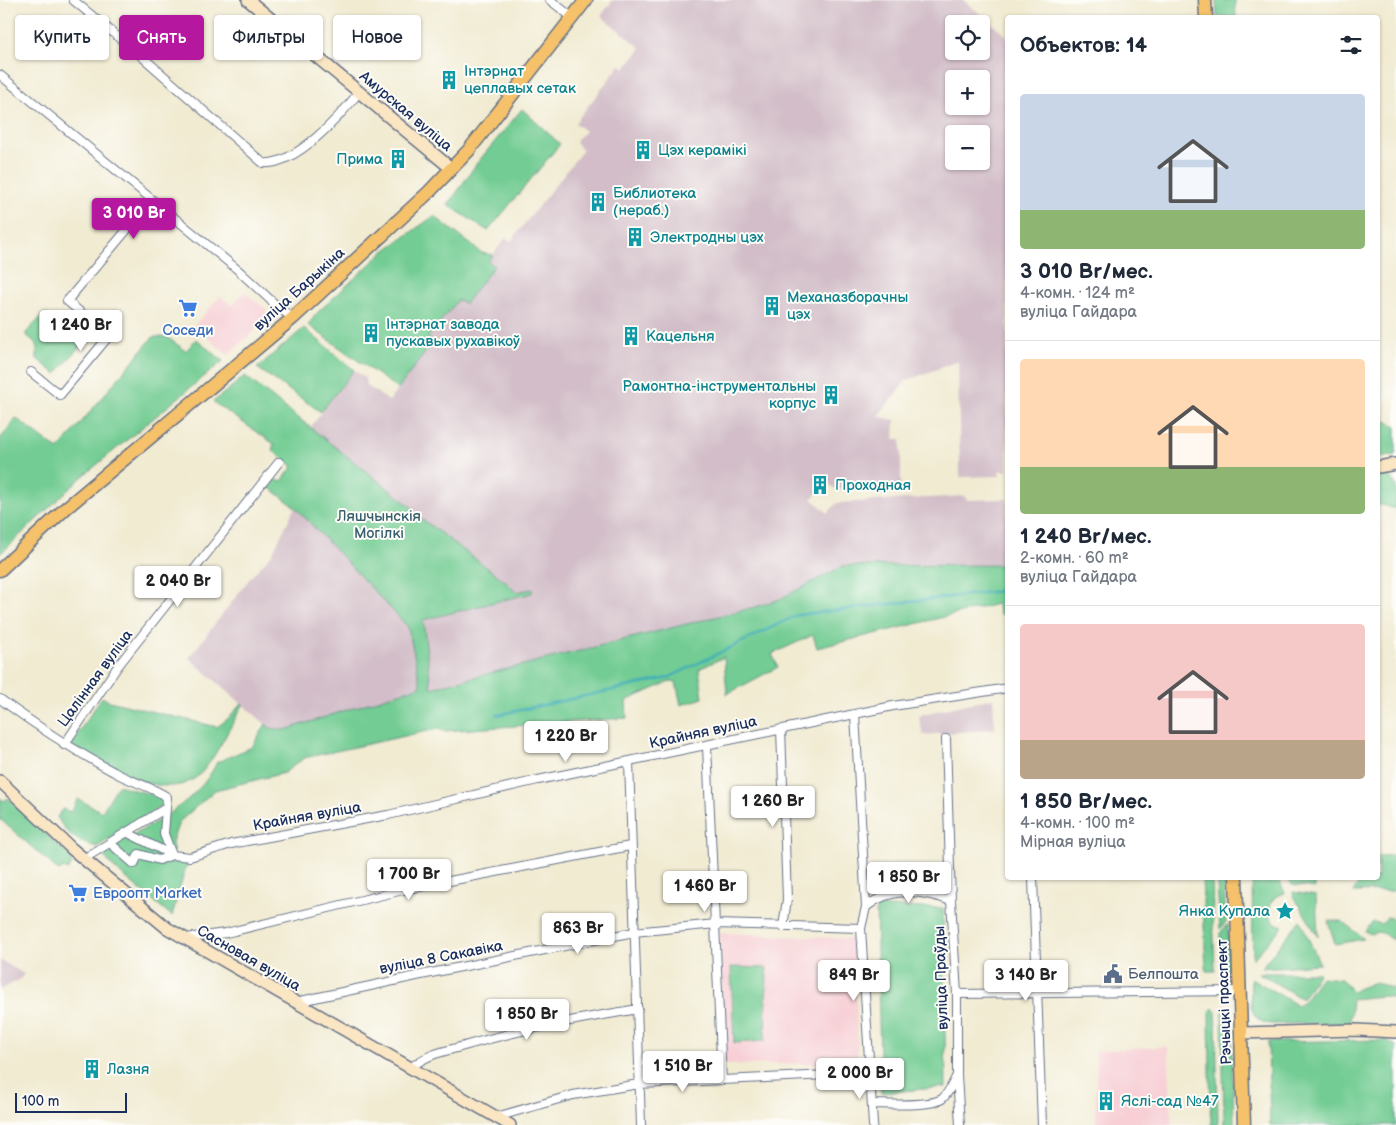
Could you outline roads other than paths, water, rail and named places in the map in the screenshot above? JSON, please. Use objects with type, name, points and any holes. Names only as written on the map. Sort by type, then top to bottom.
[{"type":"main road","name":"Амурская вуліца","points":[[248,0],[452,169]]},
{"type":"main road","name":"вуліца Барыкіна","points":[[0,570],[66,508],[293,318],[452,169],[469,150],[586,0]]},
{"type":"main road","points":[[1205,0],[1206,15]]},
{"type":"main road","points":[[1380,467],[1396,464]]},
{"type":"main road","name":"Сасновая вуліца","points":[[0,781],[72,849],[144,910],[186,938],[510,1125]]},
{"type":"main road","name":"Рэчыцкі праспект","points":[[1236,880],[1244,1125]]},
{"type":"main road","points":[[1242,1033],[1356,1030],[1396,1032]]},
{"type":"street","points":[[72,0],[139,54],[263,163],[270,164],[295,154],[324,130],[360,91]]},
{"type":"street","points":[[550,0],[573,18]]},
{"type":"street","points":[[0,75],[293,318]]},
{"type":"street","points":[[31,372],[60,395],[109,336],[67,301],[152,200]]},
{"type":"street","name":"Цалінная вуліца","points":[[64,745],[118,666],[280,462]]},
{"type":"street","name":"Крайняя вуліца","points":[[128,833],[172,855],[190,858],[231,844],[388,815],[781,729],[855,714],[1005,689]]},
{"type":"street","points":[[0,699],[64,745],[127,779],[157,790],[167,797],[164,834],[172,855]]},
{"type":"street","points":[[855,714],[866,907],[861,928],[873,1125]]},
{"type":"street","points":[[781,729],[787,899],[783,927]]},
{"type":"street","name":"вуліца Праўды","points":[[946,739],[951,901],[957,994],[957,1075],[960,1125]]},
{"type":"street","points":[[707,746],[722,1080]]},
{"type":"street","points":[[629,761],[630,846],[638,1009],[641,1125]]},
{"type":"street","points":[[84,858],[128,833],[166,808]]},
{"type":"street","name":"Крайняя вуліца","points":[[110,843],[134,864],[139,854],[159,860],[172,855]]},
{"type":"street","points":[[186,938],[226,933],[403,890],[630,846]]},
{"type":"street","points":[[1034,880],[1042,1125]]},
{"type":"street","points":[[866,907],[884,894],[893,892],[932,894],[951,901]]},
{"type":"street","name":"вуліца 8 Сакавіка","points":[[296,1002],[634,932],[716,924],[861,928]]},
{"type":"street","points":[[957,994],[1240,991]]},
{"type":"street","points":[[411,1068],[418,1062],[439,1052],[499,1036],[638,1009]]},
{"type":"street","points":[[496,1117],[573,1095],[639,1084],[869,1073]]},
{"type":"street","points":[[872,1104],[928,1103],[941,1100],[957,1075]]},
{"type":"waterway","points":[[497,715],[668,678],[797,615],[1005,590]]},
{"type":"place","name":"Інтэрнат цеплавых сетак","points":[[449,80]]},
{"type":"place","name":"Цэх керамікі","points":[[643,150]]},
{"type":"place","name":"Прима","points":[[398,159]]},
{"type":"place","name":"Библиотека (нераб.)","points":[[598,202]]},
{"type":"place","name":"Электродны цэх","points":[[635,237]]},
{"type":"place","name":"Механазборачны цэх","points":[[772,306]]},
{"type":"place","name":"Соседи","points":[[188,308]]},
{"type":"place","name":"Інтэрнат завода пускавых рухавікоў","points":[[371,333]]},
{"type":"place","name":"Кацельня","points":[[631,336]]},
{"type":"place","name":"Рамонтна-інструментальны корпус","points":[[831,395]]},
{"type":"place","name":"Проходная","points":[[820,485]]},
{"type":"place","name":"Евроопт Market","points":[[78,893]]},
{"type":"place","name":"Янка Купала","points":[[1285,911]]},
{"type":"place","name":"Белпошта","points":[[1113,974]]},
{"type":"place","name":"Лазня","points":[[92,1069]]},
{"type":"place","name":"Яслі-сад №47","points":[[1106,1101]]},
{"type":"park label","name":"Ляшчынскія Могілкі","points":[[379,524]]}]
